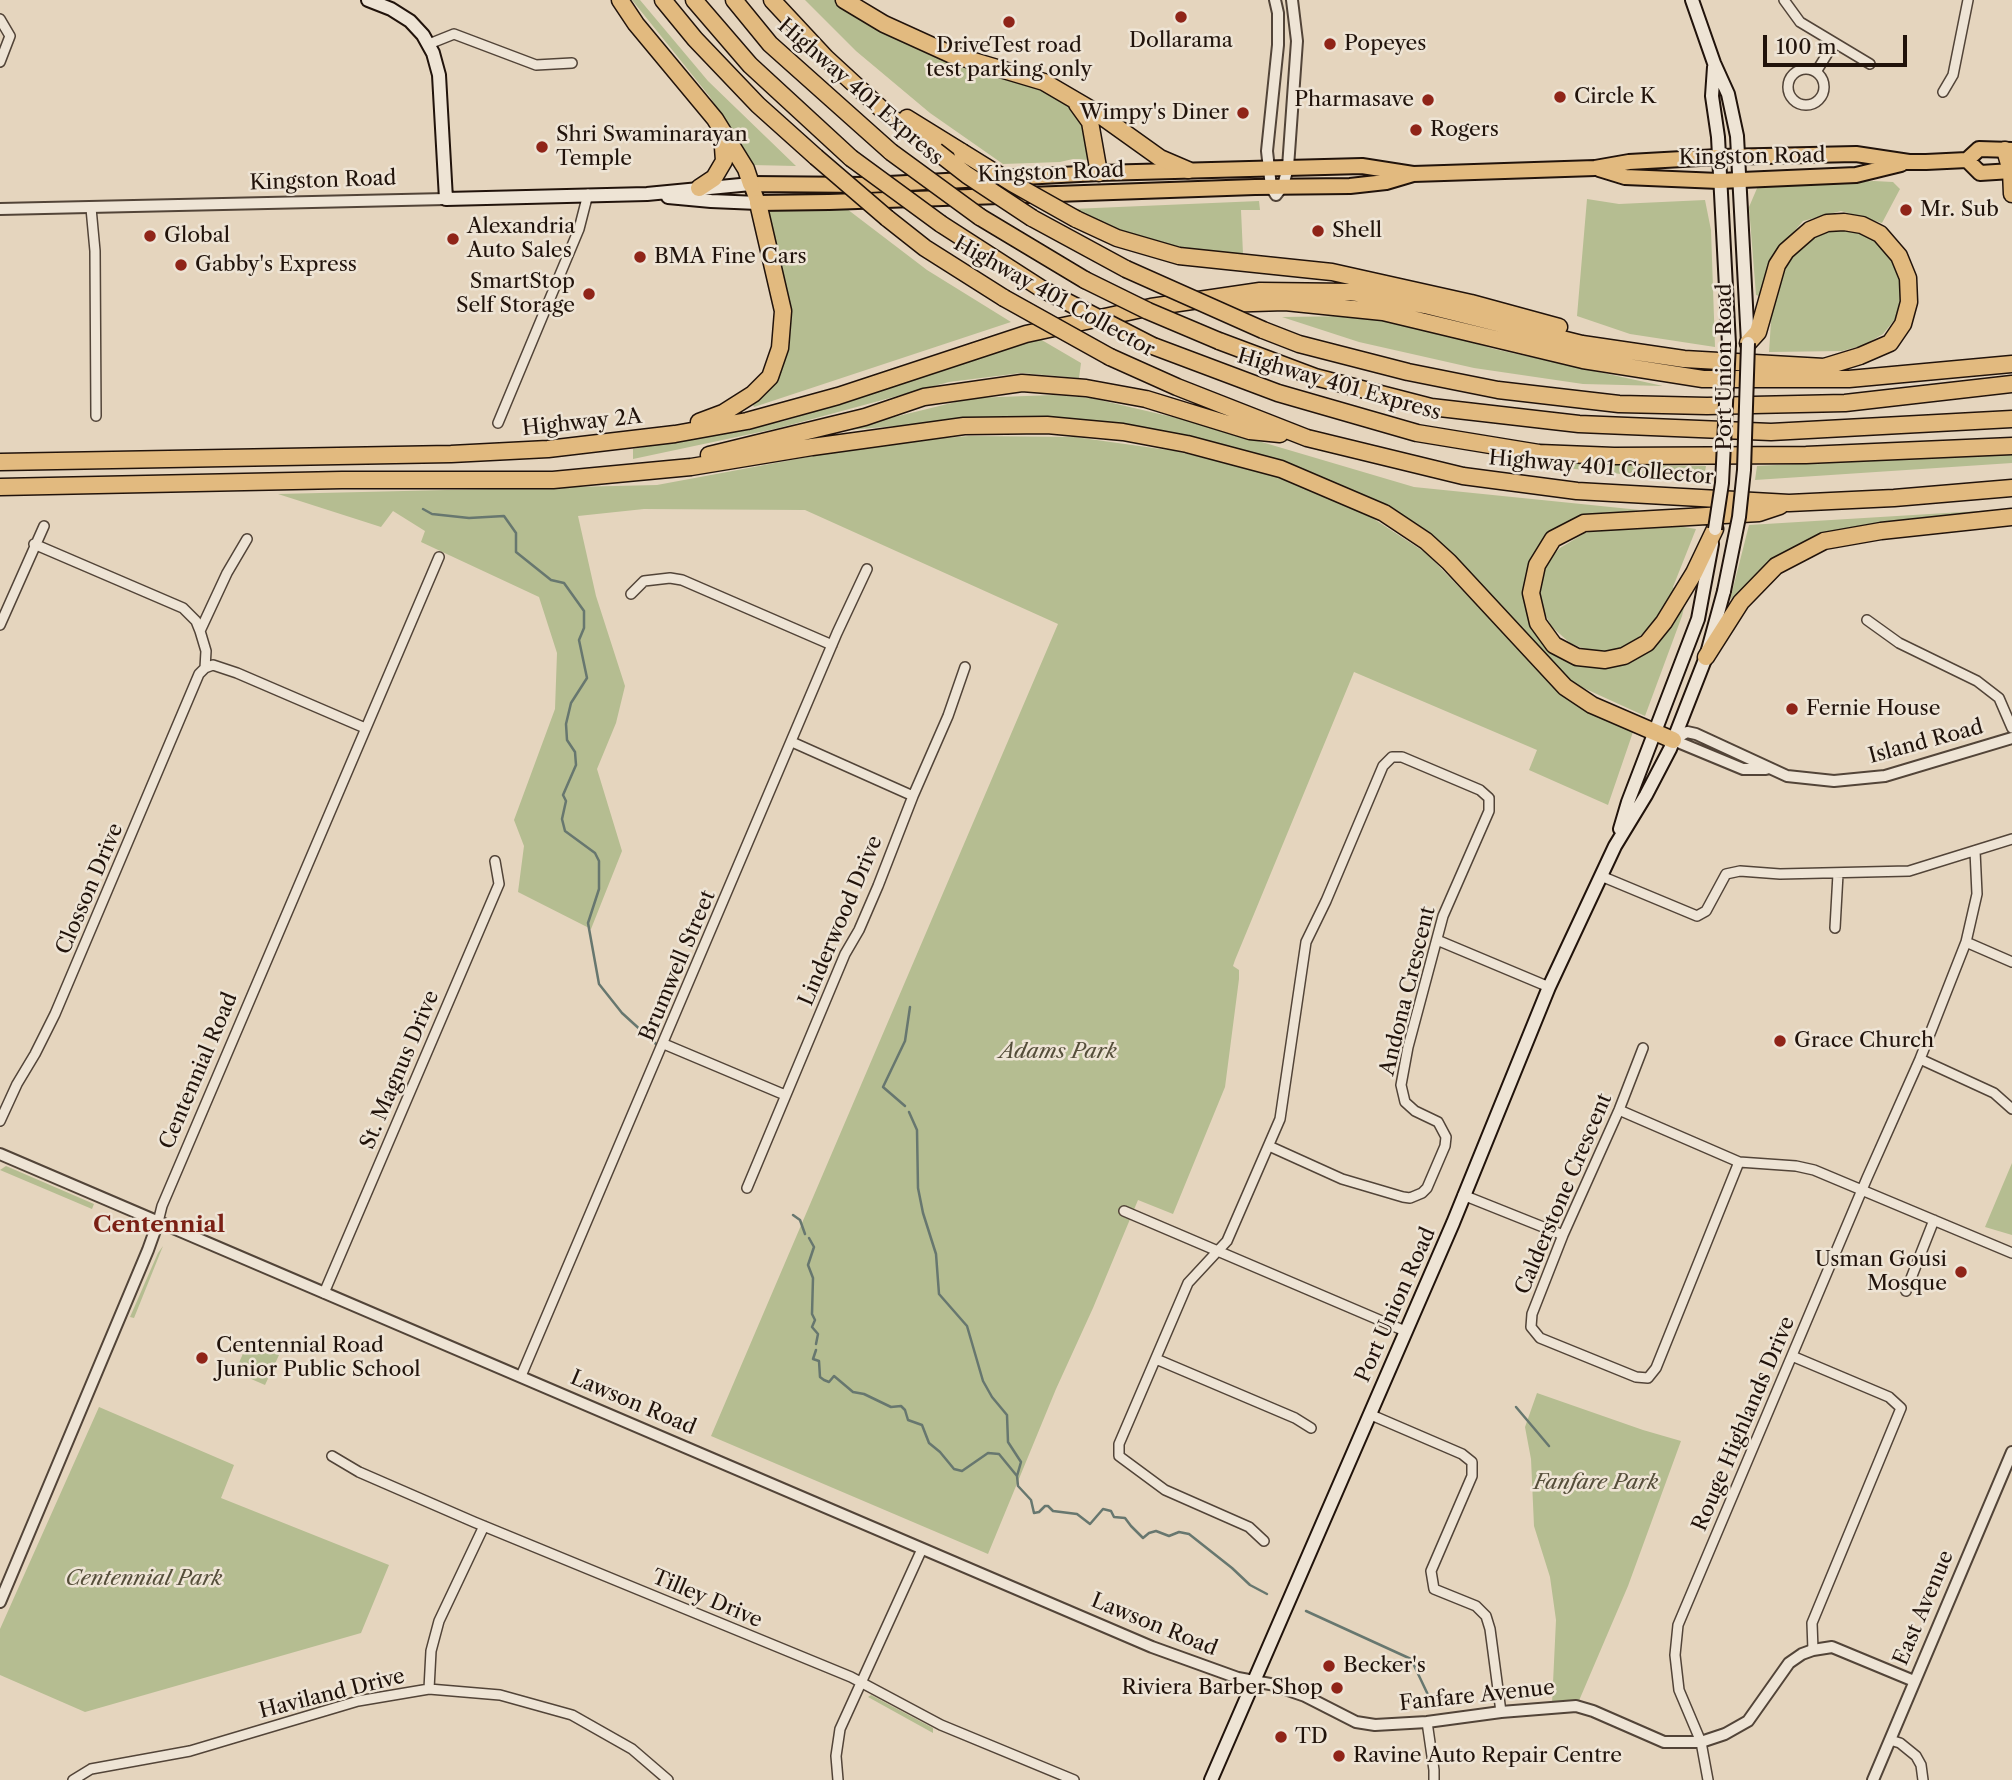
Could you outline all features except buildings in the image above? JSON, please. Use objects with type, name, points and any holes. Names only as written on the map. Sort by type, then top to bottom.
[{"type":"highway","points":[[620,0],[636,24],[715,119],[746,169],[751,184]]},
{"type":"highway","name":"Highway 401 Collector","points":[[663,0],[695,39],[758,105],[925,248],[1004,298],[1111,357],[1177,387],[1307,438],[1450,473],[1577,491],[1789,503],[2012,488]]},
{"type":"highway","name":"Highway 401 Express","points":[[694,0],[750,65],[852,158],[941,224],[1042,289],[1153,346],[1278,393],[1404,429],[1539,453],[1806,456],[2012,446]]},
{"type":"highway","name":"Highway 401 Express","points":[[734,0],[770,44],[891,152],[980,217],[1085,281],[1219,341],[1315,377],[1431,407],[1579,424],[1770,432],[2012,419]]},
{"type":"highway","points":[[772,0],[826,58],[888,115],[967,175],[1032,218],[1126,269],[1299,344],[1408,372],[1498,390],[1619,404],[1707,407],[1845,403],[2012,384]]},
{"type":"highway","points":[[844,0],[884,24],[950,54],[1044,82],[1097,113],[1160,158],[1188,170]]},
{"type":"highway","points":[[826,58],[901,114],[1012,183],[1076,219],[1117,237],[1179,256],[1332,272],[1471,303],[1684,359]]},
{"type":"highway","points":[[1073,99],[1090,122],[1099,173]]},
{"type":"highway","points":[[699,188],[714,178],[724,161],[715,119]]},
{"type":"highway","points":[[2009,150],[2012,194]]},
{"type":"highway","points":[[643,438],[695,424],[723,413],[753,394],[770,377],[780,348],[783,311],[758,203]]},
{"type":"highway","points":[[1151,307],[1260,291],[1352,292],[1425,305],[1582,344],[1684,359],[1824,367],[1890,343],[1903,324],[1909,302],[1908,278],[1899,256],[1880,234],[1862,225],[1836,223],[1810,230],[1786,251],[1777,265],[1758,332],[1748,344]]},
{"type":"highway","points":[[1151,307],[1285,302],[1383,312],[1583,360],[1703,379],[1849,379],[2012,363]]},
{"type":"highway","name":"Highway 2A","points":[[0,462],[451,454],[548,449],[643,438],[747,421],[838,396],[1026,334],[1151,307]]},
{"type":"highway","points":[[553,480],[681,462],[865,416],[924,397],[1022,383],[1086,388],[1146,399],[1250,431],[1307,438]]},
{"type":"highway","points":[[0,487],[342,480],[553,480],[691,467],[964,426],[1047,425],[1123,432],[1187,444],[1281,469],[1384,513],[1426,541],[1449,562],[1565,687],[1592,705],[1674,740]]},
{"type":"highway","points":[[1715,529],[1675,607],[1647,643],[1624,656],[1605,660],[1577,657],[1554,645],[1538,623],[1531,593],[1537,565],[1553,539],[1584,523],[1759,513],[1789,503]]},
{"type":"highway","points":[[1706,657],[1741,602],[1776,566],[1824,541],[1881,531],[2012,517]]},
{"type":"main road","points":[[368,0],[401,15],[418,28],[429,44],[439,75],[446,199]]},
{"type":"main road","name":"Port Union Road","points":[[1210,1780],[1405,1331],[1549,987],[1615,846],[1674,740],[1706,657],[1724,591],[1739,517],[1744,470],[1748,344],[1738,156],[1728,94],[1692,0]]},
{"type":"main road","name":"Port Union Road","points":[[1615,846],[1698,619],[1722,483],[1728,344],[1718,137],[1712,96],[1714,63]]},
{"type":"main road","name":"Kingston Road","points":[[647,194],[751,184],[869,185],[1099,173],[1288,167],[1362,166],[1413,174],[1595,168],[1629,162],[1738,156],[1856,154],[1909,162],[1967,160],[1979,149],[2009,150]]},
{"type":"main road","name":"Kingston Road","points":[[1967,160],[1980,173],[2012,171]]},
{"type":"main road","name":"Kingston Road","points":[[1595,168],[1625,177],[1719,181],[1856,175],[1909,162]]},
{"type":"main road","points":[[1099,173],[1101,193]]},
{"type":"main road","name":"Kingston Road","points":[[446,199],[647,194],[758,203],[1350,186],[1386,182],[1413,174]]},
{"type":"main road","points":[[751,184],[758,203]]},
{"type":"street","points":[[1275,0],[1278,13],[1278,44],[1267,150],[1268,168],[1277,186]]},
{"type":"street","points":[[1277,186],[1288,167],[1297,41],[1292,0]]},
{"type":"street","points":[[1784,0],[1800,22],[1870,64]]},
{"type":"street","points":[[1942,92],[1953,75],[1968,0]]},
{"type":"street","points":[[0,19],[10,36],[0,62]]},
{"type":"street","points":[[429,44],[454,34],[536,65],[572,63]]},
{"type":"street","points":[[1816,72],[1834,43]]},
{"type":"street","points":[[1805,69],[1816,72],[1824,88],[1820,99],[1810,105],[1799,104],[1788,90],[1790,78],[1805,69]]},
{"type":"street","points":[[498,423],[579,229],[588,194]]},
{"type":"street","name":"Kingston Road","points":[[0,209],[446,199]]},
{"type":"street","points":[[91,208],[95,251],[96,416]]},
{"type":"street","points":[[0,625],[44,526]]},
{"type":"street","points":[[200,631],[247,538]]},
{"type":"street","points":[[34,544],[183,608],[196,621],[200,631],[206,652],[205,668],[213,665],[237,673],[365,728]]},
{"type":"street","name":"Centennial Road","points":[[0,1602],[148,1250],[162,1206],[439,557]]},
{"type":"street","name":"Brumwell Street","points":[[521,1376],[832,645],[867,569]]},
{"type":"street","points":[[631,594],[644,581],[670,578],[682,580],[832,645]]},
{"type":"street","name":"Island Road","points":[[1867,620],[1899,643],[1977,681],[1999,698],[2012,728]]},
{"type":"street","name":"Linderwood Drive","points":[[747,1188],[845,954],[859,930],[948,716],[965,667]]},
{"type":"street","name":"Closson Drive","points":[[0,1121],[55,1014],[200,674],[205,668]]},
{"type":"street","name":"Island Road","points":[[1674,740],[1743,769],[1767,769],[1787,776],[1834,781],[1885,776],[2012,738]]},
{"type":"street","points":[[792,742],[913,796]]},
{"type":"street","name":"Andona Crescent","points":[[1264,1541],[1250,1527],[1165,1490],[1119,1456],[1119,1444],[1188,1283],[1227,1241],[1282,1114],[1306,942],[1383,766],[1392,757],[1402,757],[1480,790],[1489,798],[1489,811],[1443,916],[1408,1047],[1401,1086],[1405,1102],[1415,1111],[1438,1122],[1446,1137],[1445,1146],[1427,1188],[1410,1198],[1403,1197],[1342,1179],[1269,1146]]},
{"type":"street","points":[[1601,876],[1697,916],[1706,911],[1726,874],[1740,871],[1838,874],[1909,871],[2012,839]]},
{"type":"street","name":"Rouge Highlands Drive","points":[[1708,1780],[1700,1742],[1679,1690],[1675,1655],[1678,1625],[1920,1059],[1966,942],[1977,894],[1975,851]]},
{"type":"street","name":"St. Magnus Drive","points":[[324,1293],[499,884],[495,860]]},
{"type":"street","points":[[1835,928],[1838,874]]},
{"type":"street","points":[[1437,940],[1549,987]]},
{"type":"street","points":[[1966,942],[2012,962]]},
{"type":"street","points":[[664,1044],[785,1095]]},
{"type":"street","name":"Calderstone Crescent","points":[[1643,1048],[1532,1314],[1531,1327],[1540,1338],[1636,1377],[1648,1378],[1656,1367],[1739,1161]]},
{"type":"street","points":[[1920,1059],[1994,1093],[2012,1109]]},
{"type":"street","points":[[1619,1110],[1739,1161],[1814,1170],[2012,1253]]},
{"type":"street","name":"Lawson Road","points":[[0,1154],[1152,1647],[1238,1678],[1253,1680]]},
{"type":"street","points":[[1463,1195],[1563,1236]]},
{"type":"street","points":[[1124,1211],[1405,1331]]},
{"type":"street","points":[[1906,1291],[1934,1220]]},
{"type":"street","points":[[1792,1356],[1889,1397],[1901,1408],[1812,1623],[1813,1650],[1832,1647],[1914,1681]]},
{"type":"street","points":[[1156,1359],[1295,1418],[1311,1428]]},
{"type":"street","points":[[1369,1414],[1462,1454],[1472,1462],[1472,1476],[1430,1571],[1434,1589],[1476,1606],[1486,1616],[1501,1712]]},
{"type":"street","name":"East Avenue","points":[[1873,1780],[2012,1452]]},
{"type":"street","name":"Tilley Drive","points":[[332,1456],[359,1472],[484,1526],[861,1682],[942,1726],[1074,1780]]},
{"type":"street","points":[[429,1689],[431,1651],[439,1621],[484,1526]]},
{"type":"street","points":[[838,1780],[838,1738],[922,1549]]},
{"type":"street","name":"Fanfare Avenue","points":[[1253,1680],[1305,1696],[1356,1722],[1376,1725],[1576,1706],[1664,1742],[1700,1742],[1725,1734],[1748,1721],[1789,1663],[1813,1650]]},
{"type":"street","name":"Haviland Drive","points":[[73,1780],[91,1769],[190,1751],[359,1701],[429,1689],[500,1695],[572,1715],[632,1749],[668,1780]]},
{"type":"street","points":[[1427,1722],[1434,1780]]},
{"type":"street","points":[[1890,1740],[1916,1756],[1921,1765],[1923,1780]]},
{"type":"green space","points":[[632,0],[640,0],[708,81],[796,166],[752,165],[710,97]]},
{"type":"green space","points":[[805,0],[837,0],[931,54],[1040,88],[1067,102],[1080,113],[1089,136],[1090,160],[1003,164],[930,113],[856,51]]},
{"type":"green space","points":[[1893,182],[1900,189],[1882,223],[1841,211],[1803,221],[1775,254],[1766,273],[1763,297],[1756,295],[1749,207],[1758,186]]},
{"type":"green space","points":[[1587,199],[1619,204],[1705,200],[1711,230],[1715,347],[1630,334],[1577,316]]},
{"type":"green space","points":[[1259,201],[1260,210],[1241,210],[1243,254],[1165,244],[1123,231],[1072,209]]},
{"type":"green space","points":[[847,209],[927,270],[1011,322],[754,407],[751,401],[785,359],[791,329],[767,210]]},
{"type":"green space","points":[[1844,228],[1869,235],[1887,250],[1900,274],[1903,295],[1896,318],[1883,334],[1864,345],[1842,351],[1769,352],[1772,306],[1787,258],[1818,232]]},
{"type":"green space","points":[[1357,316],[1420,327],[1494,349],[1663,386],[1583,384],[1474,368],[1359,342],[1282,317]]},
{"type":"green space","points":[[1040,339],[1081,363],[1079,378],[1021,373],[949,382],[779,428],[633,459],[633,449],[784,421]]},
{"type":"green space","points":[[1053,395],[1091,398],[1194,422],[1414,487],[1640,510],[1599,516],[1572,524],[1526,582],[1528,617],[1550,649],[1609,667],[1686,599],[1645,716],[1577,685],[1553,666],[1387,508],[1293,465],[1176,434],[1081,419],[969,420],[837,431],[972,398]]},
{"type":"green space","name":"Adams Park","points":[[969,436],[1075,437],[1175,451],[1281,476],[1357,508],[1426,553],[1557,688],[1633,732],[1608,805],[1529,770],[1537,750],[1354,672],[1235,960],[1233,966],[1239,970],[1239,979],[1225,1087],[1173,1214],[1138,1200],[988,1554],[711,1436],[1058,624],[805,510],[644,509],[578,516],[596,596],[625,686],[616,723],[597,769],[622,851],[591,929],[518,892],[524,846],[514,820],[555,709],[557,653],[539,597],[421,542],[425,531],[393,511],[381,527],[278,494],[657,485],[883,443]]},
{"type":"green space","points":[[2012,453],[2012,463],[1755,480],[1757,466]]},
{"type":"green space","points":[[1549,461],[1706,466],[1703,483],[1548,466]]},
{"type":"green space","points":[[2012,509],[1887,523],[1770,562],[1730,600],[1749,525]]},
{"type":"green space","points":[[1672,525],[1696,529],[1673,587],[1675,590],[1661,615],[1632,644],[1611,651],[1592,652],[1570,643],[1552,627],[1541,607],[1539,589],[1545,563],[1560,548],[1585,533],[1601,529]]},
{"type":"green space","points":[[2012,1163],[2012,1235],[1985,1227]]},
{"type":"green space","points":[[6,1166],[94,1204],[92,1209],[0,1170]]},
{"type":"green space","points":[[163,1246],[134,1318],[130,1317],[158,1253]]},
{"type":"green space","points":[[248,1342],[279,1355],[265,1385],[235,1372]]},
{"type":"green space","name":"Fanfare Park","points":[[1537,1393],[1681,1441],[1628,1586],[1578,1703],[1552,1704],[1556,1620],[1550,1577],[1534,1526],[1531,1459],[1525,1427]]},
{"type":"green space","name":"Centennial Park","points":[[99,1407],[234,1465],[221,1498],[389,1565],[361,1633],[85,1712],[0,1675],[0,1629]]},
{"type":"green space","points":[[871,1695],[933,1728],[933,1733],[868,1697]]},
{"type":"waterway","points":[[423,509],[432,514],[469,518],[504,516],[516,533],[516,552],[551,580],[564,583],[584,611],[584,628],[579,640],[587,678],[571,703],[566,724],[567,740],[575,752],[576,765],[563,795],[566,801],[562,819],[565,831],[595,853],[599,861],[599,889],[588,923],[599,984],[622,1013],[656,1044]]},
{"type":"waterway","points":[[905,1106],[883,1087],[905,1041],[910,1007]]},
{"type":"waterway","points":[[909,1112],[917,1130],[918,1188],[936,1254],[939,1294],[967,1326],[983,1381],[1007,1415],[1008,1442],[1021,1462],[1017,1476],[1018,1486],[1031,1500],[1034,1513],[1048,1506],[1053,1511],[1077,1514],[1090,1524],[1103,1509],[1111,1511],[1114,1517],[1125,1518],[1143,1538],[1156,1531],[1169,1536],[1179,1532],[1189,1534],[1250,1585],[1267,1594]]},
{"type":"waterway","points":[[793,1215],[800,1220],[805,1234]]},
{"type":"waterway","points":[[809,1238],[814,1247],[808,1265],[813,1278],[812,1314],[815,1320],[812,1327],[818,1334],[816,1344]]},
{"type":"waterway","points":[[816,1350],[813,1359],[819,1361],[820,1377],[829,1382],[834,1376],[853,1392],[864,1394],[891,1407],[901,1406],[908,1420],[922,1425],[929,1443],[954,1469],[962,1471],[988,1453],[999,1454],[1017,1476]]},
{"type":"waterway","points":[[1516,1407],[1549,1446]]},
{"type":"waterway","points":[[1306,1611],[1411,1659],[1430,1699]]},
{"type":"place","name":"Dollarama","points":[[1181,17]]},
{"type":"place","name":"DriveTest road test parking only","points":[[1009,22]]},
{"type":"place","name":"Popeyes","points":[[1330,44]]},
{"type":"place","name":"Circle K","points":[[1560,97]]},
{"type":"place","name":"Pharmasave","points":[[1428,100]]},
{"type":"place","name":"Wimpy's Diner","points":[[1243,113]]},
{"type":"place","name":"Rogers","points":[[1416,130]]},
{"type":"place","name":"Shri Swaminarayan Temple","points":[[542,147]]},
{"type":"place","name":"Mr. Sub","points":[[1906,210]]},
{"type":"place","name":"Shell","points":[[1318,231]]},
{"type":"place","name":"Global","points":[[150,236]]},
{"type":"place","name":"Alexandria Auto Sales","points":[[453,239]]},
{"type":"place","name":"BMA Fine Cars","points":[[640,257]]},
{"type":"place","name":"Gabby's Express","points":[[181,265]]},
{"type":"place","name":"SmartStop Self Storage","points":[[589,294]]},
{"type":"place","name":"Fernie House","points":[[1792,709]]},
{"type":"place","name":"Grace Church","points":[[1780,1041]]},
{"type":"place","name":"Usman Gousi Mosque","points":[[1961,1272]]},
{"type":"place","name":"Centennial Road Junior Public School","points":[[202,1358]]},
{"type":"place","name":"Becker's","points":[[1329,1666]]},
{"type":"place","name":"Riviera Barber Shop","points":[[1337,1688]]},
{"type":"place","name":"TD","points":[[1281,1737]]},
{"type":"place","name":"Ravine Auto Repair Centre","points":[[1339,1756]]},
{"type":"district","name":"Centennial","points":[[159,1225]]}]
